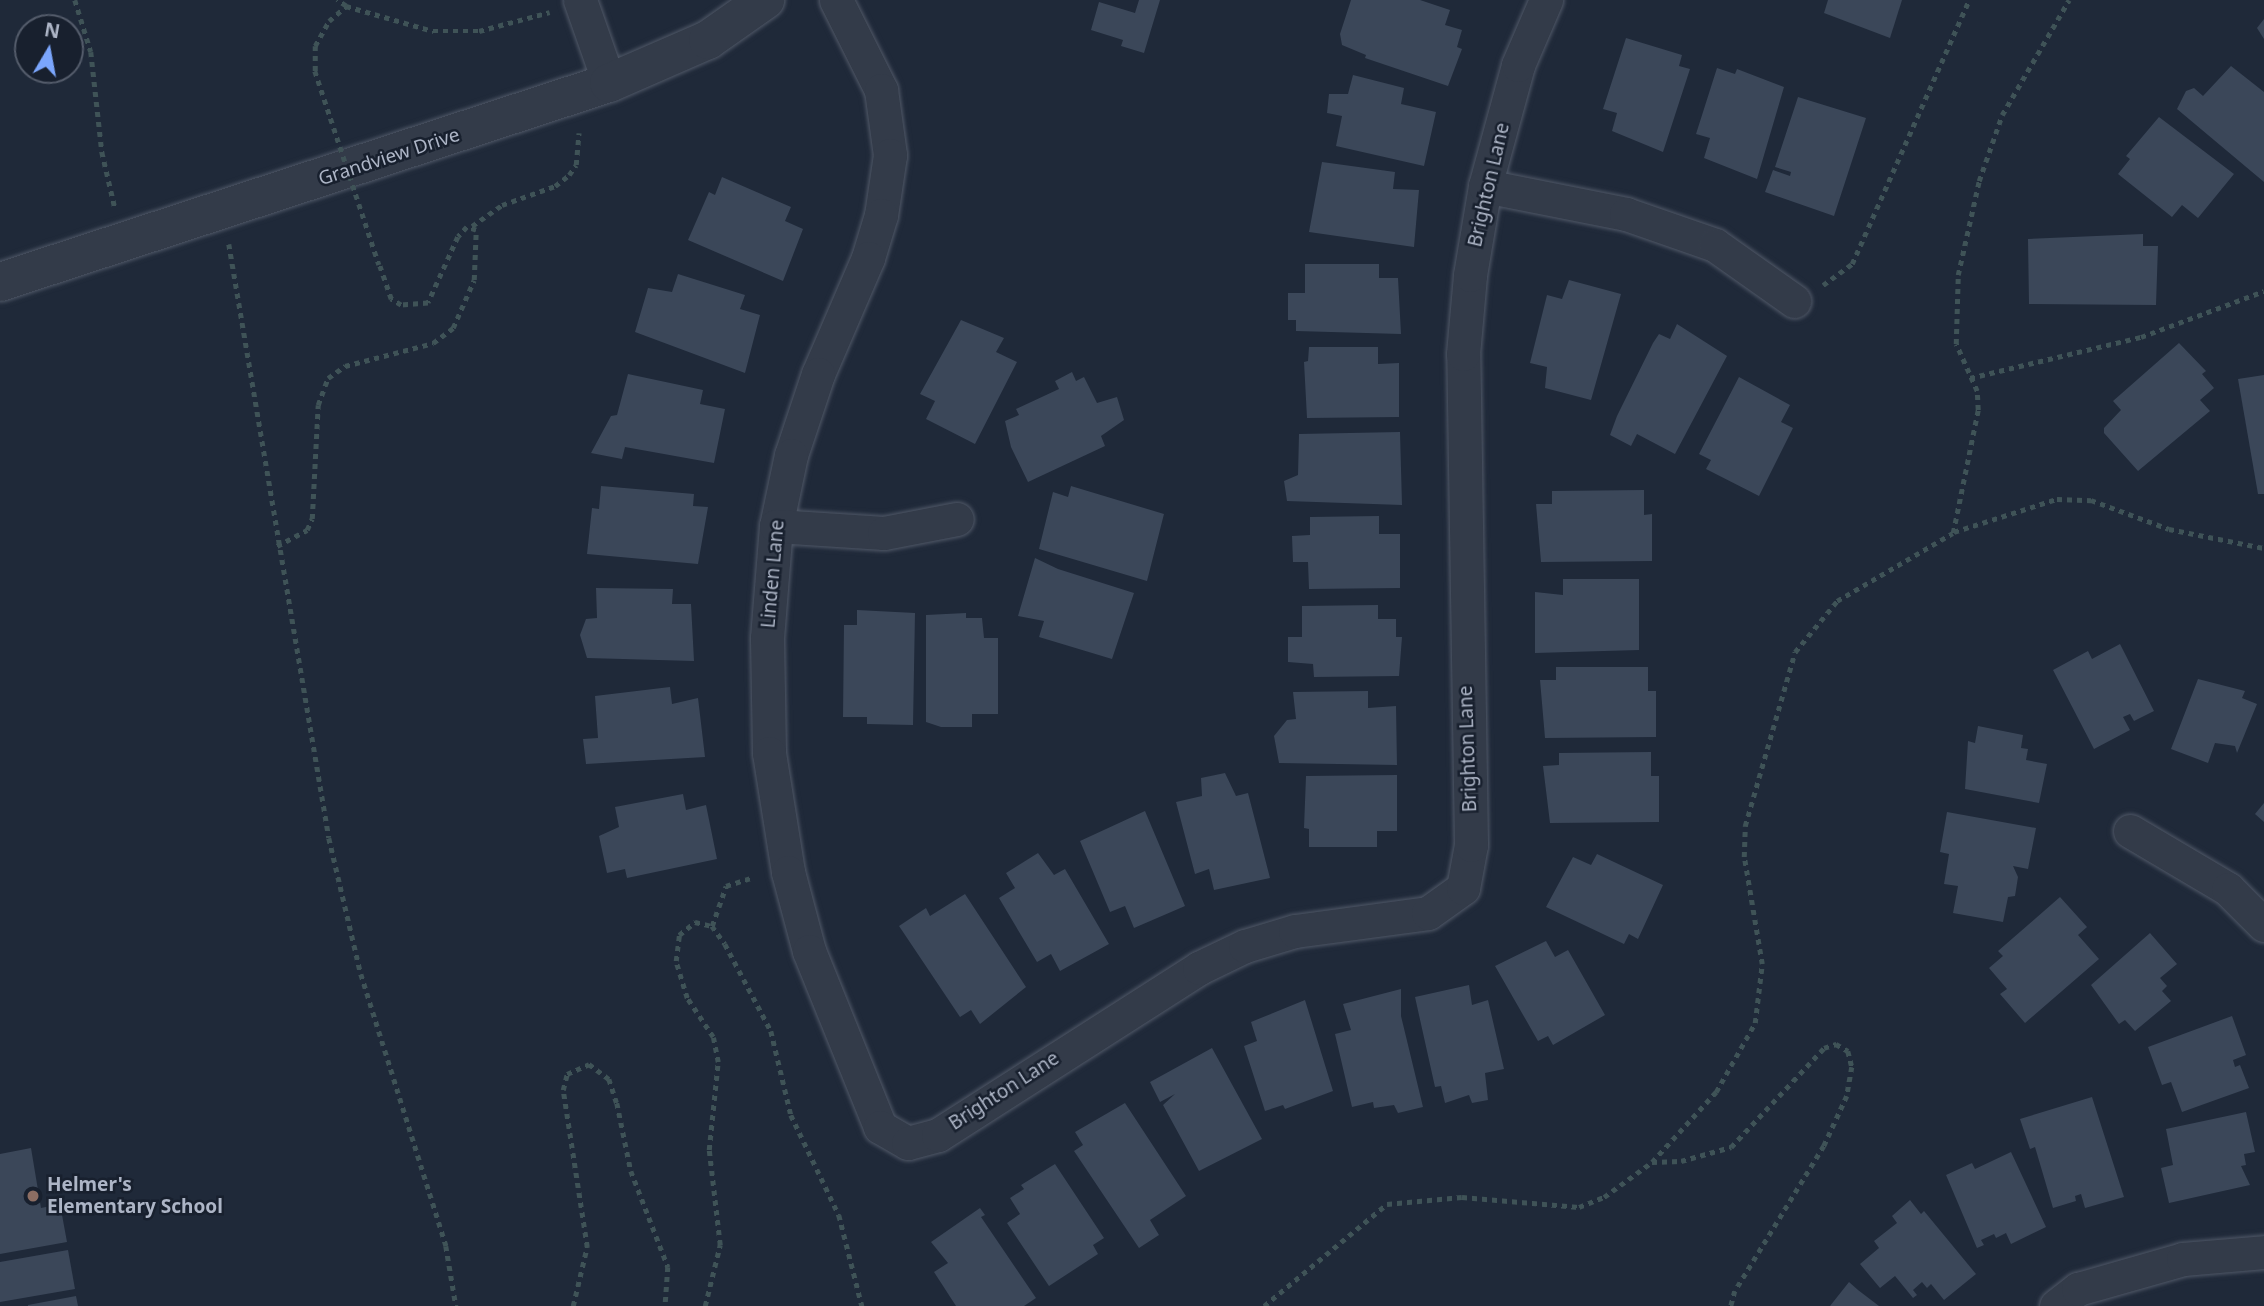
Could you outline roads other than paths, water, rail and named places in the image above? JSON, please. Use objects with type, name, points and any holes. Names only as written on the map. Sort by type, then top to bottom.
[{"type":"street","name":"Grandview Drive","points":[[0,282],[125,239],[221,212],[609,83],[708,40],[765,0]]},
{"type":"street","name":"Linden Lane","points":[[836,0],[881,89],[890,155],[881,215],[868,258],[818,374],[791,454],[776,526],[767,638],[769,753],[788,872],[809,951],[880,1127],[908,1143]]},
{"type":"street","name":"Brighton Lane","points":[[908,1143],[938,1135],[1188,975],[1245,946],[1294,931],[1428,914],[1464,888],[1471,845],[1464,354],[1469,275],[1485,186],[1518,65],[1546,0]]},
{"type":"street","points":[[570,3],[609,83]]},
{"type":"street","points":[[1485,186],[1626,214],[1715,245],[1794,301]]},
{"type":"street","points":[[776,526],[884,533],[957,519]]},
{"type":"street","points":[[2130,831],[2228,889],[2264,925]]},
{"type":"street","points":[[2056,1306],[2078,1289],[2183,1259],[2264,1252]]},
{"type":"place","name":"Helmer's Elementary School","points":[[33,1196]]}]
